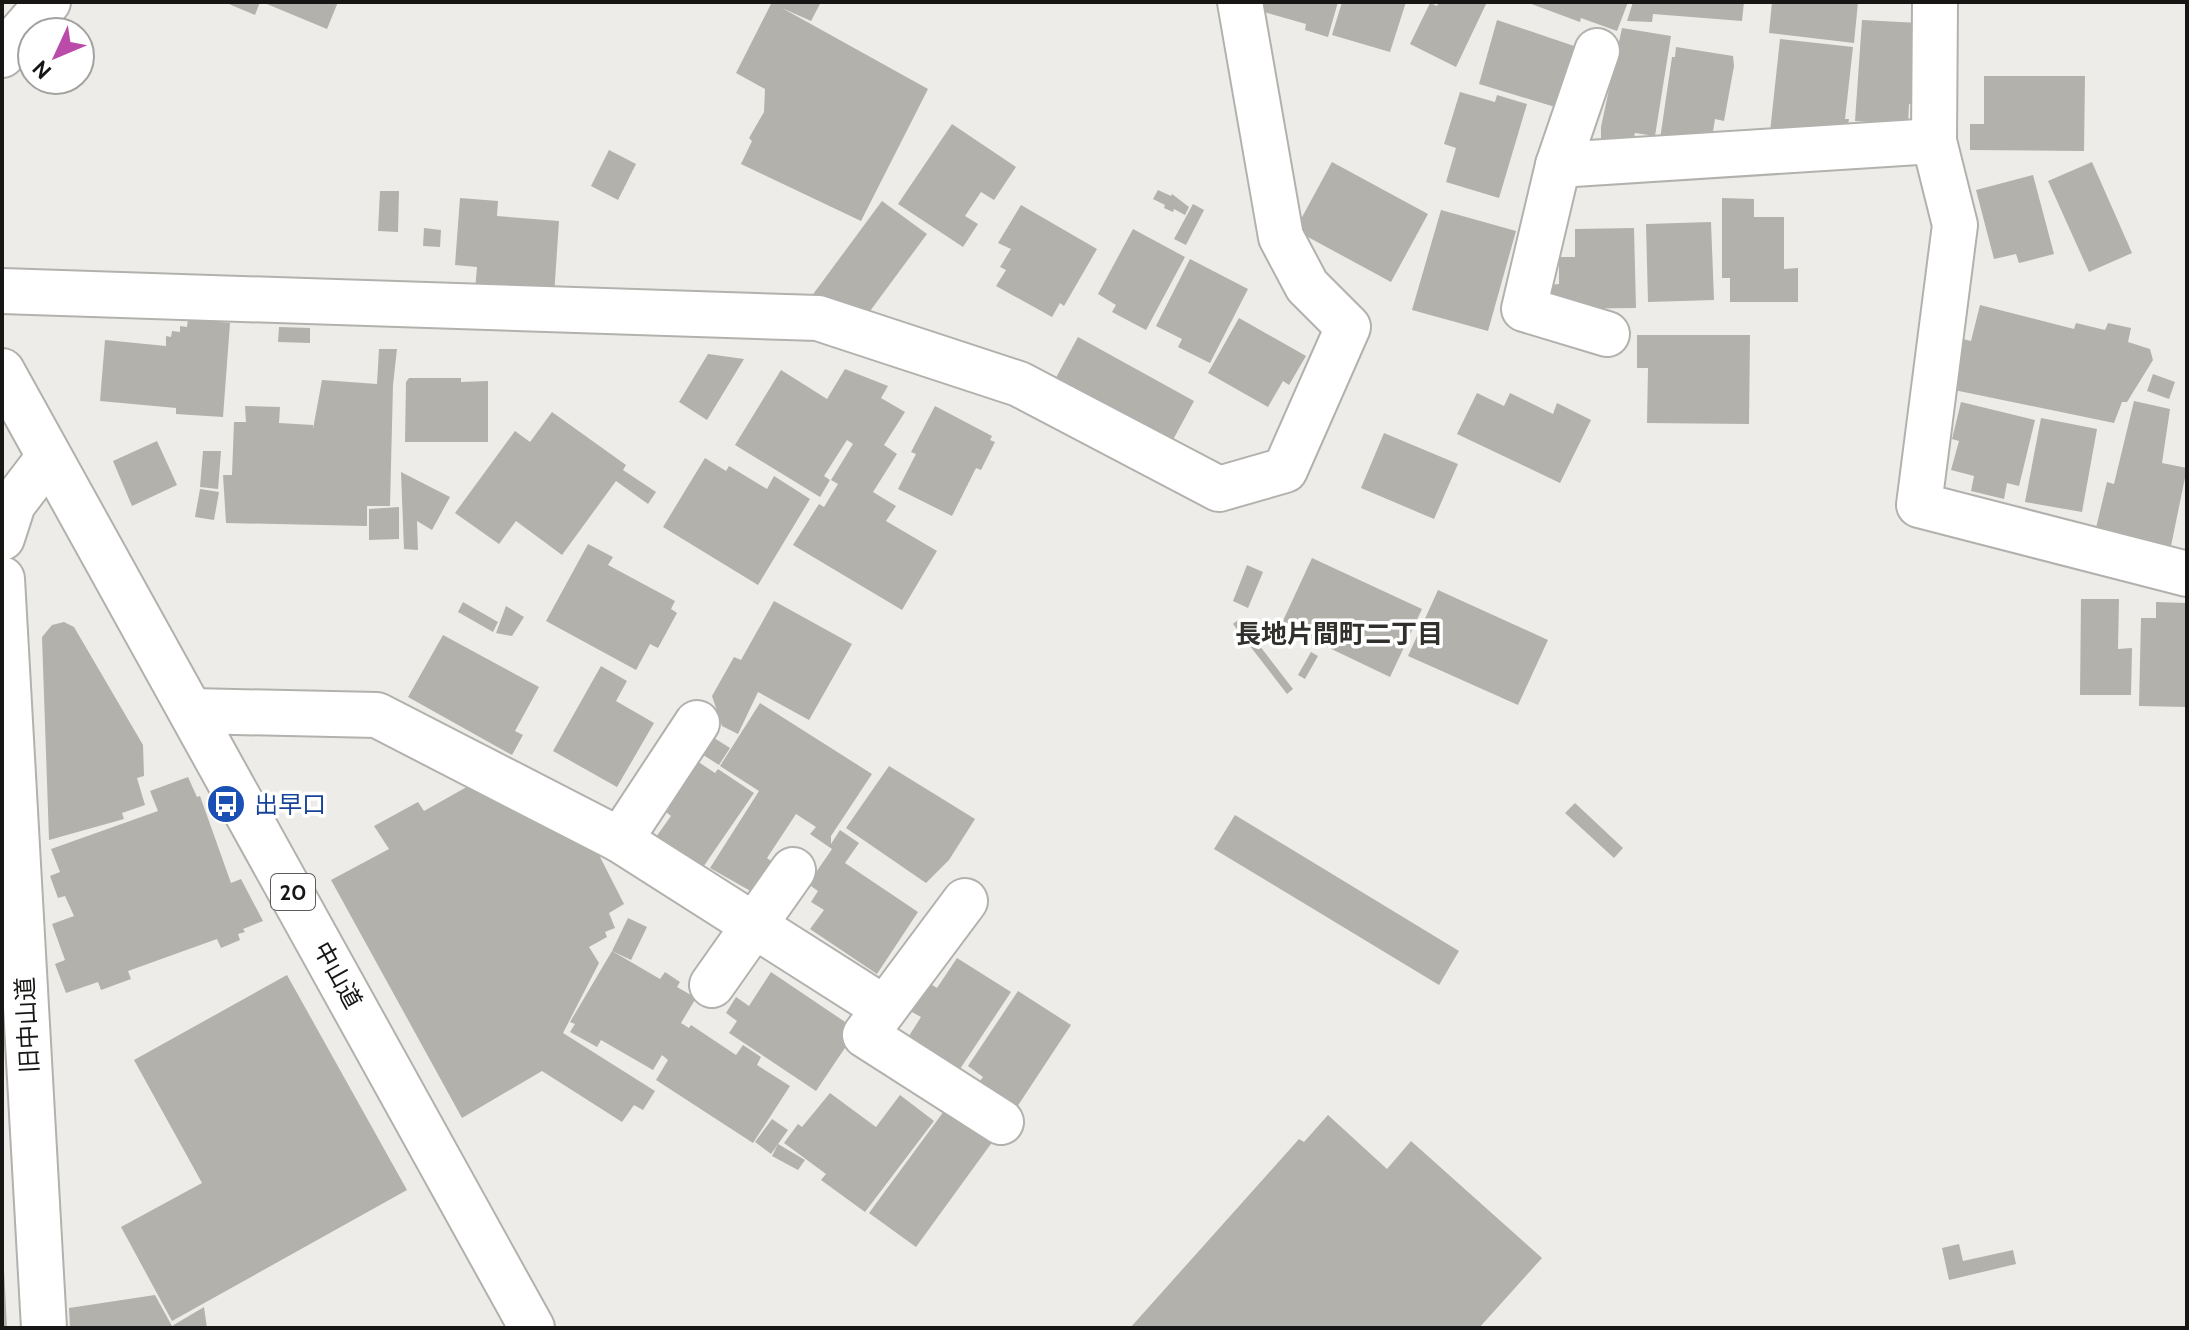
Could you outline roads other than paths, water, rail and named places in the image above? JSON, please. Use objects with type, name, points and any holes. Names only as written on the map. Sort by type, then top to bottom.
[{"type":"main road","points":[[2,55],[48,2]]},
{"type":"main road","points":[[2,291],[818,318],[1019,384],[1219,489],[1285,470],[1348,327],[1307,286],[1281,237],[1240,2]]},
{"type":"main road","points":[[1935,2],[1934,141],[1955,225],[1919,505],[2187,574]]},
{"type":"main road","points":[[1597,51],[1558,165],[1524,309],[1607,334]]},
{"type":"main road","points":[[1558,165],[1934,141]]},
{"type":"main road","name":"中山道","points":[[2,371],[532,1328]]},
{"type":"main road","points":[[2,538],[13,504],[49,457]]},
{"type":"main road","name":"旧中山道","points":[[2,579],[44,1328]]},
{"type":"main road","points":[[192,711],[377,715],[620,840],[884,1008]]},
{"type":"main road","points":[[620,840],[697,723]]},
{"type":"main road","points":[[712,985],[793,870]]},
{"type":"main road","points":[[965,901],[865,1035],[1001,1122]]},
{"type":"place","name":"出早口","points":[[226,804]]},
{"type":"district","name":"長地片間町二丁目","points":[[1339,634]]}]
